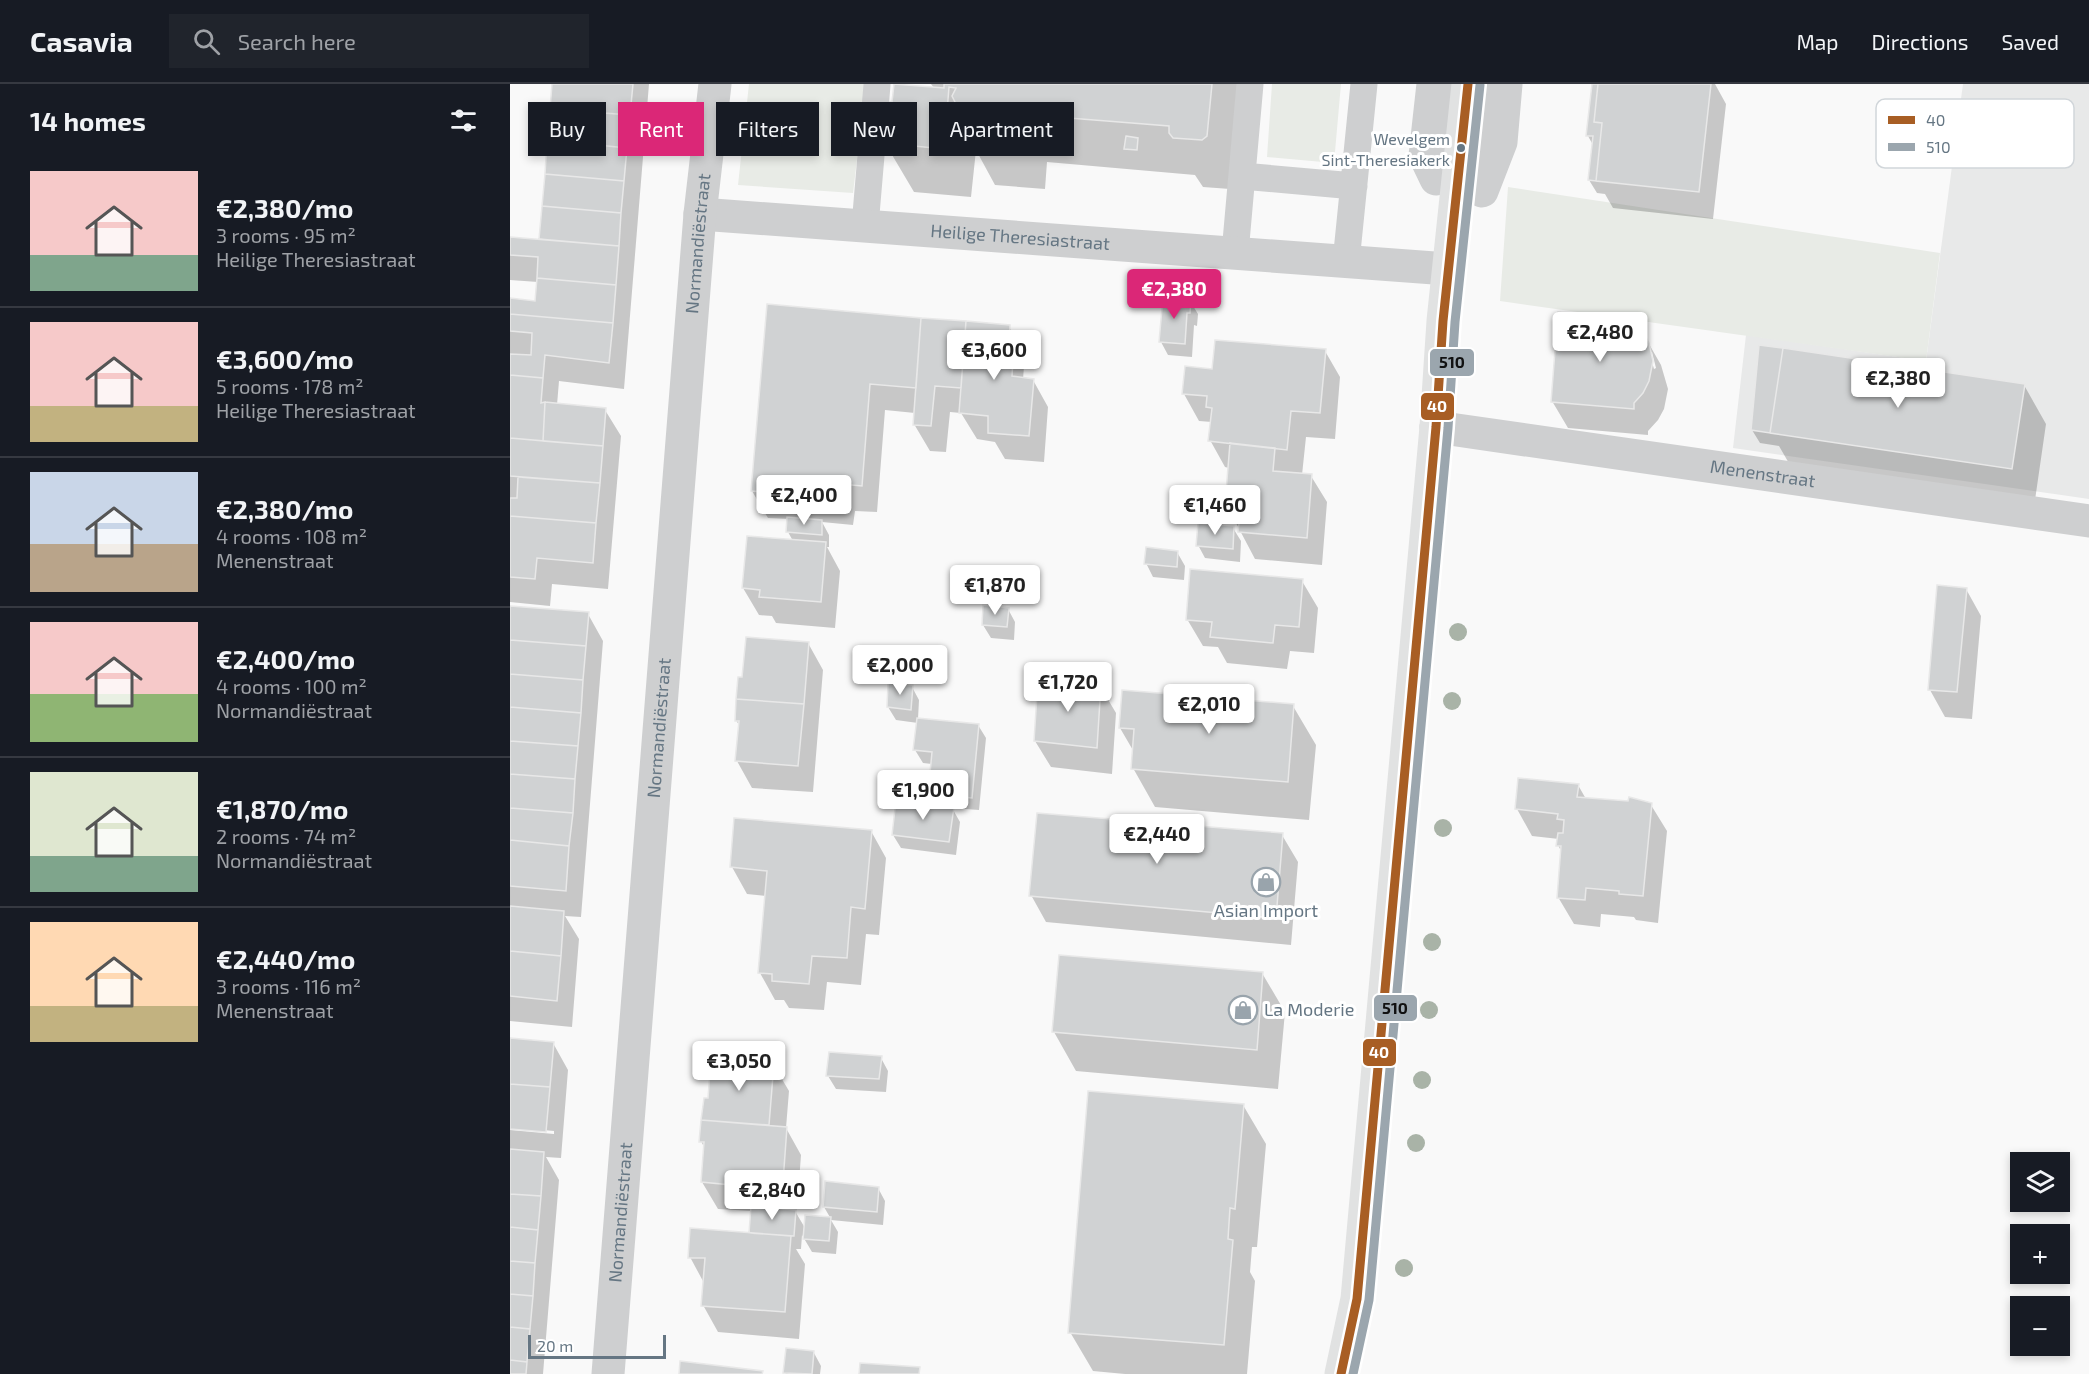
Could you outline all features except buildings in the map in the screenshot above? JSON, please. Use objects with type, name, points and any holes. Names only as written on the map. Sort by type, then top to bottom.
[{"type":"main road","points":[[1341,1374],[1357,1299],[1436,427],[1448,269],[1468,84]]},
{"type":"main road","points":[[1357,1299],[1361,1374]]},
{"type":"street","name":"Normandiëstraat","points":[[608,1374],[700,214],[715,84]]},
{"type":"street","points":[[1433,84],[1425,156],[1436,179],[1447,84]]},
{"type":"street","points":[[1493,84],[1482,191],[1501,142],[1506,84]]},
{"type":"street","name":"Heilige Theresiastraat","points":[[700,214],[1448,269]]},
{"type":"street","name":"Menenstraat","points":[[1436,427],[2089,521]]},
{"type":"lane","points":[[1235,254],[1250,84]]},
{"type":"lane","points":[[1346,262],[1364,84]]},
{"type":"lane","points":[[865,226],[877,85]]},
{"type":"lane","points":[[1242,176],[1354,186]]},
{"type":"shaded area","points":[[749,84],[866,84],[864,102],[831,102],[831,156],[857,156],[853,193],[738,185],[741,156],[819,156],[819,102],[747,102]]},
{"type":"shaded area","points":[[1272,84],[1341,84],[1334,163],[1267,157]]},
{"type":"shaded area","points":[[1963,84],[2089,84],[2089,499],[1733,448],[1746,335],[1926,361],[1952,168],[2074,168],[2074,99],[1961,99]]},
{"type":"shaded area","points":[[1508,187],[1940,253],[1926,361],[1500,301]]},
{"type":"transit line","name":"40","points":[[1341,1374],[1357,1299],[1436,427],[1443,321],[1468,84]]},
{"type":"transit line","name":"510","points":[[1353,1374],[1369,1300],[1448,428],[1455,322],[1480,85]]},
{"type":"place","name":"Wevelgem Sint-Theresiakerk","points":[[1461,148]]},
{"type":"place","name":"Asian Import","points":[[1266,882]]},
{"type":"place","name":"La Moderie","points":[[1243,1010]]}]
